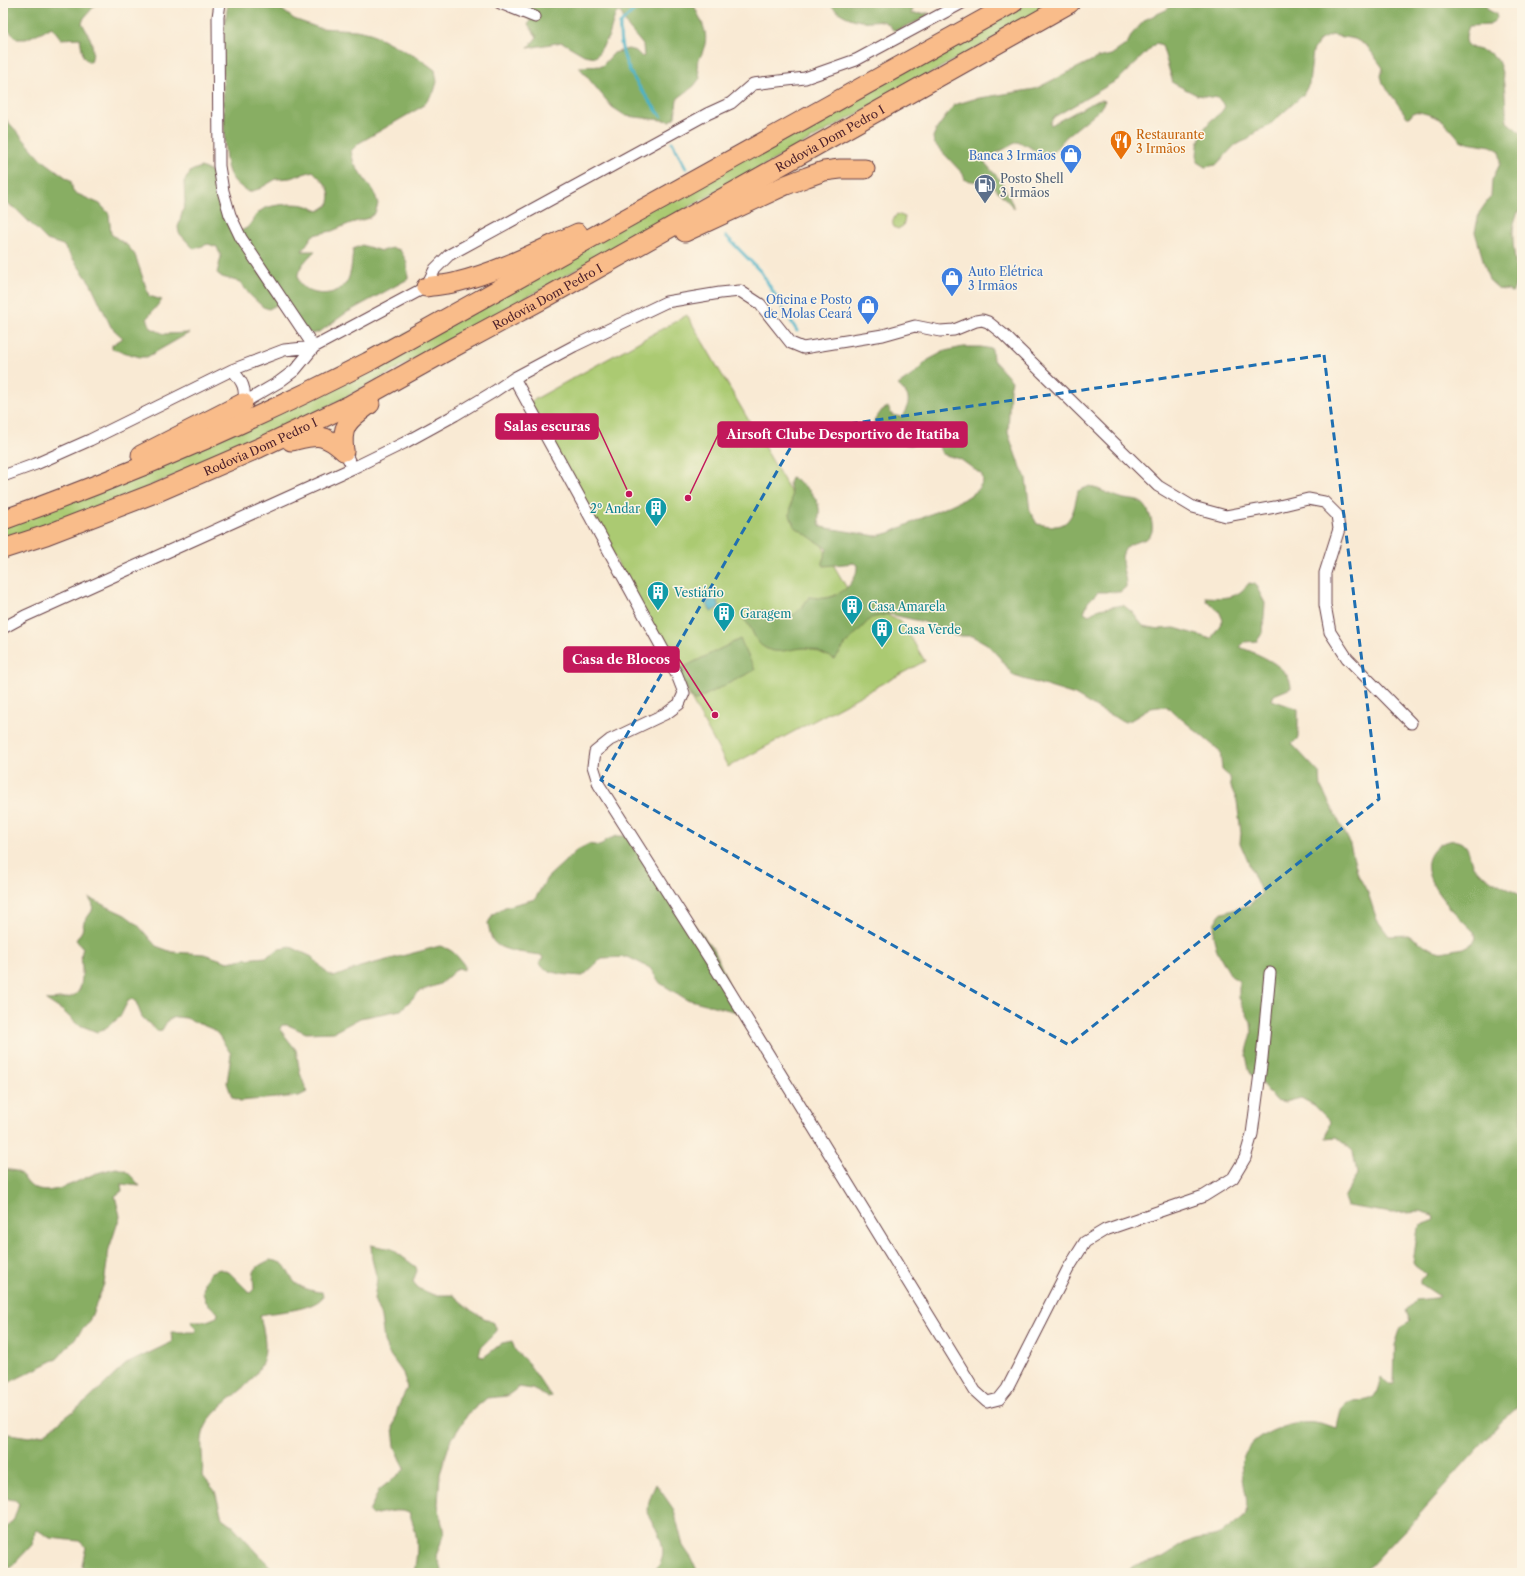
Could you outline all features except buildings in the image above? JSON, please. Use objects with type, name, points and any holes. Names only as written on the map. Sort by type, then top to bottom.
[{"type":"highway","points":[[3,519],[84,490],[149,464],[318,388],[368,362],[705,176],[1013,3]]},
{"type":"highway","name":"Rodovia Dom Pedro I","points":[[3,549],[46,535],[155,493],[259,448],[350,405],[545,298],[1070,3]]},
{"type":"highway","points":[[545,298],[786,185],[824,171],[840,169],[865,169]]},
{"type":"highway","points":[[426,287],[455,283],[502,268],[705,176]]},
{"type":"highway","points":[[344,451],[342,439],[344,430],[352,418],[419,366]]},
{"type":"highway","points":[[3,519],[142,454],[243,403]]},
{"type":"highway","points":[[259,448],[314,436],[326,437],[344,451]]},
{"type":"street","points":[[220,3],[218,18],[219,166],[223,191],[230,215],[241,238],[314,347]]},
{"type":"street","points":[[500,3],[535,17]]},
{"type":"street","points":[[243,403],[279,382],[295,370],[314,347],[426,287],[435,269],[449,255],[707,114],[731,103],[753,84],[805,78],[837,68],[856,60],[962,3]]},
{"type":"street","points":[[3,628],[25,616],[353,468],[404,443],[455,415],[514,378],[574,346],[666,302],[740,291],[760,304],[791,343],[803,348],[883,335],[916,326],[940,332],[954,330],[976,321],[982,320],[988,322],[1003,334],[1158,486],[1193,507],[1226,516],[1308,499],[1324,502],[1337,515],[1339,528],[1325,573],[1325,605],[1330,632],[1347,658],[1411,723]]},
{"type":"street","points":[[3,476],[36,464],[90,440],[232,370],[284,350],[314,347]]},
{"type":"street","points":[[232,370],[243,384],[245,393],[243,403]]},
{"type":"street","points":[[514,378],[677,674],[684,693],[679,704],[667,713],[610,740],[595,752],[593,766],[599,785],[713,964],[975,1391],[987,1402],[999,1399],[1007,1389],[1068,1269],[1085,1242],[1105,1230],[1204,1196],[1233,1178],[1245,1158],[1252,1134],[1262,1058],[1270,973]]},
{"type":"street","points":[[344,451],[353,468]]},
{"type":"highlighted area","points":[[1324,355],[1379,799],[1069,1045],[601,780],[800,431]]},
{"type":"green space","points":[[3,3],[97,3],[84,18],[82,23],[90,37],[93,51],[91,62],[87,61],[83,56],[80,38],[61,39],[52,27],[26,39],[17,39],[3,25]]},
{"type":"green space","points":[[228,3],[273,3],[294,19],[319,28],[356,30],[371,33],[420,59],[435,70],[437,82],[434,92],[423,106],[359,143],[351,151],[354,164],[375,194],[378,204],[375,213],[369,218],[351,223],[332,231],[313,235],[302,251],[315,251],[303,264],[298,274],[299,282],[304,288],[311,292],[320,294],[337,290],[344,285],[349,277],[353,249],[362,245],[381,251],[392,248],[400,250],[407,262],[408,279],[346,313],[321,331],[313,334],[299,329],[280,303],[269,309],[263,307],[250,295],[240,282],[222,277],[217,273],[221,257],[217,247],[208,244],[194,249],[179,233],[178,227],[185,203],[184,182],[191,171],[201,167],[212,172],[218,184],[226,220],[231,226],[240,231],[247,228],[259,212],[268,207],[287,204],[300,204],[319,211],[328,205],[330,199],[327,186],[313,171],[290,178],[276,179],[259,189],[248,192],[237,184],[231,175],[227,167],[225,155],[223,78],[224,33]]},
{"type":"green space","points":[[511,3],[693,3],[703,26],[706,39],[697,63],[700,78],[694,86],[677,99],[675,117],[671,121],[626,116],[612,107],[579,67],[602,66],[614,53],[628,49],[636,51],[642,57],[644,56],[643,45],[628,27],[621,13],[618,12],[615,15],[609,36],[596,57],[584,55],[562,42],[528,48],[537,37],[528,24],[531,21]]},
{"type":"green space","points":[[829,3],[913,3],[915,4],[911,14],[929,13],[923,19],[897,30],[893,30],[889,25],[882,21],[862,21],[852,19],[839,13]]},
{"type":"green space","points":[[1028,3],[1057,3],[339,401],[242,446],[134,493],[3,541],[3,527],[133,478],[956,44]]},
{"type":"green space","points":[[1175,3],[1483,3],[1490,11],[1496,14],[1497,18],[1490,25],[1469,26],[1466,36],[1467,42],[1470,46],[1487,52],[1498,61],[1504,83],[1507,122],[1522,134],[1522,207],[1516,217],[1513,228],[1516,275],[1512,293],[1510,291],[1499,289],[1489,280],[1475,232],[1479,213],[1491,196],[1492,180],[1500,164],[1500,151],[1491,146],[1461,141],[1446,124],[1433,116],[1420,112],[1414,112],[1410,117],[1407,117],[1383,83],[1381,76],[1383,68],[1367,46],[1355,39],[1332,35],[1320,40],[1313,51],[1309,84],[1303,95],[1267,127],[1256,131],[1249,139],[1235,145],[1216,165],[1205,167],[1197,162],[1198,147],[1200,137],[1205,128],[1225,106],[1218,98],[1197,95],[1173,83],[1162,45],[1156,43],[1119,79],[1054,117],[1050,123],[1051,125],[1096,101],[1105,101],[1099,110],[1066,137],[1053,152],[1041,155],[1028,146],[1017,142],[986,159],[985,163],[1001,181],[1015,209],[991,184],[965,180],[963,174],[934,143],[933,137],[936,130],[954,105],[974,99],[1035,89],[1097,58],[1111,55],[1127,44],[1132,34],[1146,19],[1166,10]]},
{"type":"green space","points":[[3,116],[41,159],[71,181],[73,192],[100,204],[109,214],[111,234],[128,246],[135,255],[149,296],[162,300],[147,318],[151,328],[164,334],[189,333],[147,357],[140,357],[112,349],[112,345],[123,338],[111,327],[91,284],[63,245],[47,240],[16,209],[3,201]]},
{"type":"green space","points":[[897,214],[905,217],[903,226],[898,229],[894,227],[893,223]]},
{"type":"green space","points":[[687,315],[851,595],[902,623],[925,661],[728,767],[530,402]]},
{"type":"green space","points":[[963,347],[981,347],[992,349],[993,360],[1012,381],[1010,389],[1008,433],[1017,459],[1026,478],[1030,511],[1037,524],[1056,526],[1062,525],[1070,518],[1078,491],[1090,486],[1120,498],[1140,502],[1145,505],[1149,513],[1152,522],[1151,534],[1145,539],[1127,547],[1122,555],[1126,587],[1120,592],[1098,592],[1088,602],[1084,612],[1089,615],[1099,609],[1123,605],[1132,612],[1143,626],[1159,629],[1175,628],[1211,639],[1223,620],[1219,611],[1207,601],[1206,597],[1230,597],[1244,589],[1249,583],[1255,584],[1265,603],[1263,632],[1257,641],[1245,642],[1240,647],[1272,662],[1285,673],[1290,680],[1291,688],[1274,695],[1272,700],[1298,709],[1298,738],[1292,744],[1320,774],[1321,787],[1349,841],[1358,875],[1368,893],[1377,920],[1389,936],[1408,935],[1431,949],[1441,952],[1463,948],[1474,942],[1476,938],[1474,932],[1446,903],[1437,892],[1431,880],[1428,868],[1430,856],[1440,844],[1446,842],[1455,841],[1464,844],[1468,849],[1473,866],[1476,869],[1495,882],[1522,896],[1522,1402],[1510,1413],[1417,1517],[1364,1573],[1126,1573],[1137,1565],[1151,1562],[1160,1558],[1186,1543],[1196,1539],[1220,1534],[1242,1518],[1247,1507],[1242,1476],[1242,1462],[1245,1453],[1260,1437],[1282,1427],[1293,1424],[1317,1423],[1337,1429],[1340,1412],[1344,1405],[1352,1401],[1367,1400],[1375,1395],[1381,1377],[1390,1384],[1394,1384],[1395,1345],[1401,1327],[1410,1322],[1406,1309],[1415,1300],[1436,1298],[1439,1296],[1421,1284],[1421,1280],[1426,1274],[1413,1263],[1418,1228],[1422,1224],[1435,1219],[1434,1215],[1420,1211],[1392,1213],[1347,1206],[1344,1198],[1357,1174],[1353,1151],[1337,1138],[1326,1139],[1330,1121],[1314,1105],[1301,1098],[1285,1102],[1275,1100],[1263,1085],[1252,1077],[1249,1070],[1246,1055],[1252,1033],[1251,1023],[1239,998],[1239,981],[1231,976],[1217,951],[1213,935],[1215,922],[1220,914],[1249,905],[1262,894],[1240,843],[1241,833],[1237,801],[1231,787],[1230,777],[1222,770],[1220,751],[1166,706],[1151,708],[1125,722],[1098,709],[1075,695],[1014,676],[987,644],[973,636],[956,636],[924,622],[889,614],[871,618],[845,645],[835,659],[809,648],[782,651],[772,651],[766,649],[756,640],[749,626],[744,620],[764,610],[766,615],[782,617],[792,615],[800,610],[809,597],[831,597],[842,591],[852,582],[857,571],[857,565],[854,563],[824,566],[822,562],[827,549],[794,526],[790,515],[792,495],[789,483],[791,478],[804,486],[815,498],[818,503],[821,527],[876,536],[889,533],[966,498],[977,491],[983,481],[982,475],[960,459],[942,454],[936,439],[910,445],[883,438],[876,433],[874,421],[882,410],[888,407],[892,415],[902,417],[907,407],[908,396],[898,385],[914,374],[928,360],[945,351]]},
{"type":"green space","points":[[740,639],[755,670],[694,701],[678,670]]},
{"type":"green space","points":[[617,836],[630,836],[675,900],[714,950],[741,1013],[686,999],[660,983],[650,968],[628,957],[602,958],[583,976],[565,975],[542,967],[539,963],[543,958],[541,955],[500,947],[492,939],[488,923],[493,914],[505,907],[535,899],[547,878],[577,850],[589,844],[600,846],[606,840]]},
{"type":"green space","points":[[89,898],[125,915],[137,924],[156,946],[172,952],[204,954],[228,962],[266,957],[279,949],[291,947],[312,957],[328,974],[334,977],[360,967],[440,946],[448,949],[456,955],[464,965],[464,970],[458,968],[440,984],[420,991],[401,1010],[360,1018],[334,1032],[306,1033],[288,1025],[282,1025],[280,1028],[282,1032],[296,1050],[300,1073],[307,1092],[299,1096],[240,1101],[232,1097],[227,1083],[231,1054],[218,1034],[212,1029],[186,1018],[176,1017],[168,1020],[162,1030],[157,1031],[142,1017],[136,1002],[132,999],[128,1001],[120,1017],[103,1030],[97,1032],[77,1024],[63,1011],[46,1000],[63,999],[78,992],[82,979],[81,956],[83,948],[76,940],[82,931],[84,922],[92,911],[93,905]]},
{"type":"green space","points":[[116,1168],[127,1172],[140,1186],[121,1184],[122,1191],[115,1196],[120,1216],[109,1249],[104,1284],[89,1322],[58,1358],[8,1383],[3,1389],[3,1170],[16,1171],[23,1176],[31,1186],[42,1191],[49,1191]]},
{"type":"green space","points":[[371,1245],[392,1249],[416,1267],[417,1271],[413,1281],[417,1288],[434,1295],[453,1295],[472,1311],[493,1323],[496,1327],[496,1332],[481,1347],[479,1356],[484,1357],[502,1343],[512,1341],[515,1350],[528,1363],[551,1396],[548,1397],[532,1389],[519,1387],[507,1396],[487,1398],[468,1414],[450,1442],[440,1474],[438,1504],[444,1534],[436,1556],[443,1573],[414,1573],[417,1543],[415,1529],[409,1513],[395,1511],[372,1515],[369,1512],[379,1490],[405,1469],[395,1446],[393,1428],[398,1407],[407,1388],[403,1373],[388,1352],[384,1341],[381,1317],[374,1299],[377,1279],[372,1259]]},
{"type":"green space","points":[[270,1260],[283,1264],[295,1283],[310,1290],[322,1292],[323,1297],[318,1302],[303,1308],[260,1315],[265,1341],[262,1362],[249,1383],[220,1407],[204,1430],[202,1437],[202,1475],[215,1491],[222,1518],[233,1526],[276,1573],[87,1573],[82,1565],[86,1547],[79,1541],[50,1538],[36,1529],[32,1545],[10,1568],[3,1562],[3,1532],[14,1519],[19,1504],[15,1500],[8,1499],[3,1492],[3,1433],[29,1437],[44,1434],[88,1400],[126,1364],[172,1342],[171,1332],[195,1332],[196,1329],[191,1321],[207,1321],[217,1317],[218,1313],[206,1302],[203,1293],[204,1282],[211,1272],[220,1269],[230,1273],[250,1293],[254,1289],[253,1278],[255,1270],[260,1265]]},
{"type":"green space","points":[[656,1484],[674,1510],[683,1546],[692,1559],[698,1573],[650,1573],[659,1565],[663,1555],[662,1544],[648,1512],[652,1492]]},
{"type":"water","points":[[716,598],[720,607],[711,612],[706,602]]},
{"type":"waterway","points":[[645,3],[633,11],[620,24],[620,38],[626,63],[638,85],[661,116]]},
{"type":"waterway","points":[[672,142],[686,168]]},
{"type":"waterway","points":[[726,236],[761,272],[797,331]]},
{"type":"place","name":"Restaurante 3 Irmãos","points":[[1121,160]]},
{"type":"place","name":"Banca 3 Irmãos","points":[[1071,174]]},
{"type":"place","name":"Posto Shell 3 Irmãos","points":[[985,204]]},
{"type":"place","name":"Auto Elétrica 3 Irmãos","points":[[952,298]]},
{"type":"place","name":"Oficina e Posto de Molas Ceará","points":[[868,326]]},
{"type":"place","name":"Salas escuras","points":[[629,494]]},
{"type":"place","name":"Airsoft Clube Desportivo de Itatiba","points":[[688,498]]},
{"type":"place","name":"2º Andar","points":[[656,528]]},
{"type":"place","name":"Vestiário","points":[[658,612]]},
{"type":"place","name":"Casa Amarela","points":[[852,626]]},
{"type":"place","name":"Garagem","points":[[724,632]]},
{"type":"place","name":"Casa Verde","points":[[882,648]]},
{"type":"place","name":"Casa de Blocos","points":[[715,715]]}]
